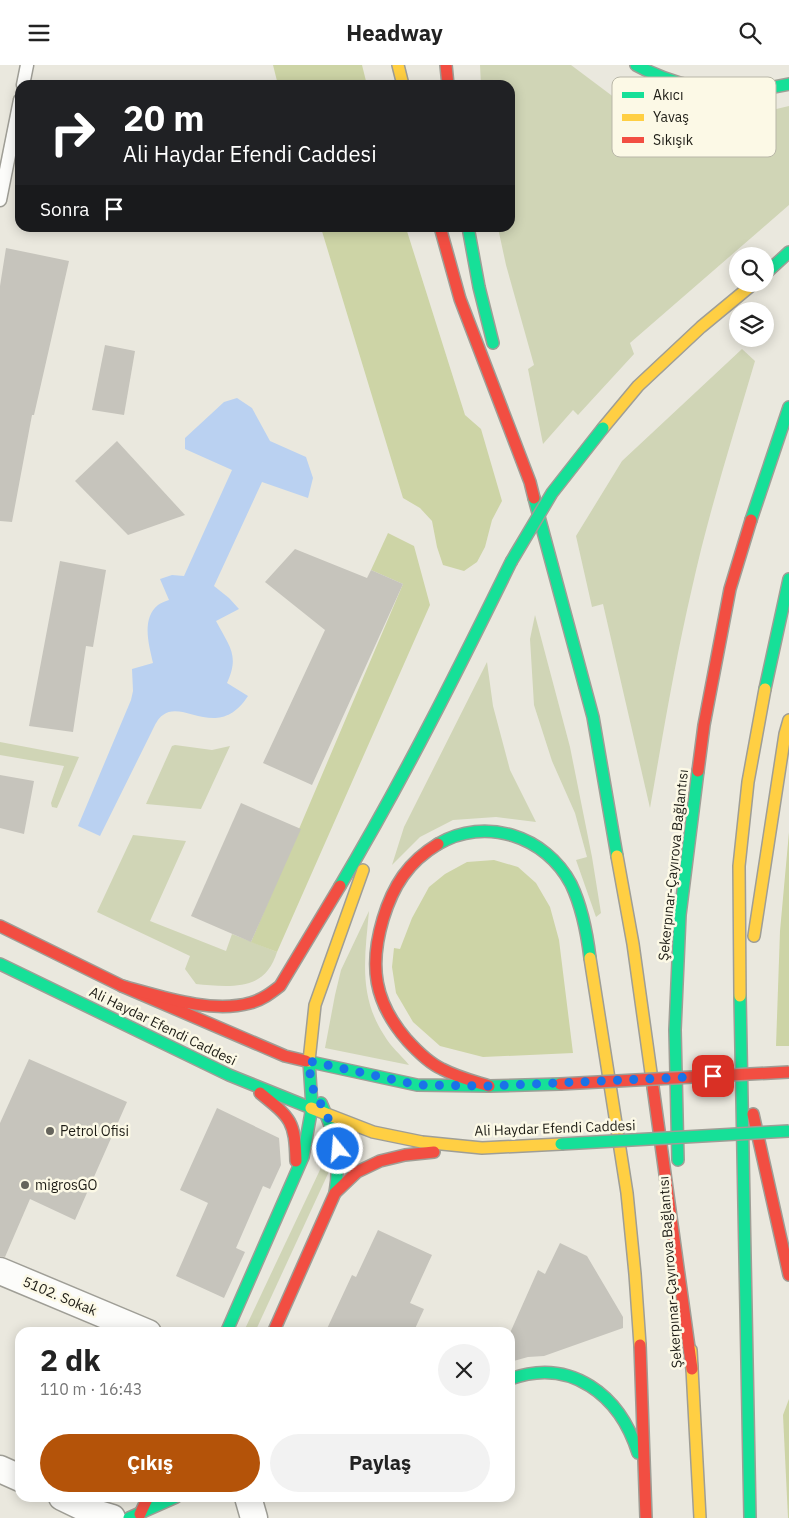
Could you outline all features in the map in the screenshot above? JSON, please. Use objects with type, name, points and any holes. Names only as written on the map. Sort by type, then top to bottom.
[{"type":"main road","points":[[398,65],[402,80]]},
{"type":"main road","points":[[446,65],[448,80]]},
{"type":"main road","points":[[636,65],[645,71],[661,77]]},
{"type":"main road","points":[[776,87],[789,84]]},
{"type":"main road","points":[[441,232],[460,299],[530,482]]},
{"type":"main road","points":[[469,232],[479,287],[496,352]]},
{"type":"main road","points":[[774,266],[789,252]]},
{"type":"main road","points":[[122,986],[173,999],[210,1005],[241,1005],[264,998],[280,986],[382,815],[445,697],[511,562],[552,493],[638,386],[701,327],[743,292]]},
{"type":"main road","points":[[503,380],[593,717],[633,944],[692,1369]]},
{"type":"main road","name":"Şekerpınar-Çayırova Bağlantısı","points":[[678,1168],[675,1030],[680,915],[704,725],[730,589],[759,492],[789,407]]},
{"type":"main road","points":[[750,1518],[740,1053],[739,866],[748,782],[764,695],[789,579]]},
{"type":"main road","points":[[789,720],[785,734],[757,907],[740,1053],[789,1275]]},
{"type":"main road","points":[[229,1327],[303,1157],[312,1107],[309,1061],[315,1005],[382,815]]},
{"type":"main road","points":[[489,1086],[439,1068],[408,1042],[385,1009],[375,971],[378,942],[385,911],[399,879],[422,854],[448,839],[476,831],[496,831],[522,837],[550,854],[572,884],[586,925],[594,992],[628,1201],[642,1361],[645,1518]]},
{"type":"main road","name":"Ali Haydar Efendi Caddesi","points":[[0,926],[122,986],[285,1056],[418,1085],[560,1084],[789,1072]]},
{"type":"main road","name":"Ali Haydar Efendi Caddesi","points":[[0,964],[229,1075],[373,1133],[422,1143],[482,1148],[789,1131]]},
{"type":"main road","points":[[276,1327],[336,1193],[338,1177],[336,1137],[326,1113],[305,1075],[285,1056]]},
{"type":"main road","points":[[229,1075],[261,1094],[285,1113],[295,1134],[297,1155],[292,1185]]},
{"type":"main road","points":[[336,1193],[354,1173],[386,1158],[482,1148]]},
{"type":"main road","name":"Şekerpınar-Çayırova Bağlantısı","points":[[681,1206],[700,1518]]},
{"type":"main road","points":[[515,1377],[544,1372],[562,1374],[584,1382],[601,1392],[614,1405],[626,1421],[635,1441],[642,1475],[645,1518]]},
{"type":"main road","points":[[140,1514],[146,1502]]},
{"type":"main road","points":[[129,1518],[165,1502]]},
{"type":"street","name":"5102. Sokak","points":[[0,1271],[134,1327]]},
{"type":"street","points":[[0,1469],[15,1476]]},
{"type":"street","points":[[73,1502],[112,1518]]},
{"type":"street","points":[[249,1502],[254,1518]]},
{"type":"lane","points":[[24,80],[27,65]]},
{"type":"lane","points":[[0,200],[15,125]]},
{"type":"green space","points":[[273,65],[362,65],[366,80],[277,80]]},
{"type":"green space","points":[[480,65],[571,65],[612,96],[612,157],[776,157],[776,109],[789,106],[789,205],[741,247],[729,247],[729,257],[630,343],[634,354],[578,415],[573,410],[543,444],[528,369],[534,365],[506,265],[499,232],[515,232],[515,80],[481,80]]},
{"type":"green space","points":[[322,232],[407,232],[465,415],[481,429],[502,501],[492,520],[485,547],[477,562],[464,571],[443,565],[432,521],[420,508],[403,498]]},
{"type":"green space","points":[[742,349],[755,361],[699,559],[675,670],[650,808],[603,604],[592,607],[576,536],[622,461]]},
{"type":"green space","points":[[388,533],[414,546],[430,605],[277,952],[251,942],[403,584],[371,570]]},
{"type":"green space","points":[[535,615],[570,747],[601,913],[596,917],[576,860],[587,857],[575,813],[552,761],[534,705],[530,639]]},
{"type":"green space","points":[[487,662],[493,706],[510,770],[536,822],[496,817],[453,820],[420,837],[392,865],[404,827]]},
{"type":"green space","points":[[0,742],[79,757],[57,808],[52,807],[51,803],[64,766],[0,755]]},
{"type":"green space","points":[[172,746],[212,750],[230,746],[201,809],[146,804]]},
{"type":"green space","points":[[789,832],[789,1046],[776,1046],[780,931]]},
{"type":"green space","points":[[133,835],[186,841],[150,921],[226,951],[232,934],[277,952],[271,966],[262,977],[235,986],[196,984],[185,969],[190,956],[97,912]]},
{"type":"green space","points":[[494,860],[518,867],[536,883],[550,907],[559,940],[573,1053],[483,1057],[440,1046],[413,1022],[396,993],[392,967],[394,948],[400,949],[412,918],[429,887],[445,874],[467,862]]},
{"type":"green space","points":[[369,911],[365,975],[370,1005],[386,1039],[409,1065],[325,1048],[341,970]]},
{"type":"green space","points":[[327,1155],[332,1165],[257,1327],[246,1327]]},
{"type":"green space","points":[[789,1399],[789,1518],[788,1518],[783,1415]]},
{"type":"water","points":[[237,398],[252,408],[270,441],[306,457],[313,478],[308,498],[262,482],[214,586],[239,609],[216,621],[229,644],[233,658],[233,665],[227,683],[248,696],[237,709],[225,716],[202,717],[171,711],[161,716],[154,726],[100,836],[78,826],[131,700],[133,691],[132,669],[153,663],[148,633],[149,617],[158,605],[169,600],[160,579],[172,575],[184,576],[232,470],[185,449],[185,438],[224,402]]},
{"type":"building","points":[[6,248],[69,261],[34,415],[32,415],[12,522],[0,521],[0,286]]},
{"type":"building","points":[[105,345],[135,351],[124,415],[92,410]]},
{"type":"building","points":[[117,441],[185,515],[128,535],[75,481]]},
{"type":"building","points":[[295,549],[367,578],[371,570],[403,584],[312,785],[263,763],[325,630],[265,582]]},
{"type":"building","points":[[60,561],[106,570],[93,647],[86,646],[73,732],[29,726]]},
{"type":"building","points":[[0,775],[34,781],[24,834],[0,828]]},
{"type":"building","points":[[241,803],[301,829],[251,942],[191,916]]},
{"type":"building","points":[[29,1059],[127,1102],[75,1220],[30,1199],[5,1257],[0,1256],[0,1123]]},
{"type":"building","points":[[217,1108],[279,1138],[281,1165],[270,1189],[263,1186],[236,1248],[245,1252],[224,1298],[176,1276],[208,1203],[180,1190]]},
{"type":"building","points":[[378,1230],[432,1255],[410,1303],[424,1309],[416,1327],[328,1327],[352,1275],[356,1277]]},
{"type":"building","points":[[560,1243],[587,1256],[623,1317],[623,1328],[544,1356],[528,1357],[515,1361],[515,1327],[513,1327],[538,1270],[545,1274]]},
{"type":"traffic: fast","points":[[636,65],[663,77]]},
{"type":"traffic: fast","points":[[776,87],[789,84]]},
{"type":"traffic: fast","points":[[469,232],[479,287],[493,343]]},
{"type":"traffic: fast","points":[[774,266],[789,252]]},
{"type":"traffic: fast","points":[[751,520],[789,407]]},
{"type":"traffic: fast","points":[[511,562],[552,493],[603,428]]},
{"type":"traffic: fast","points":[[534,498],[593,717],[617,856]]},
{"type":"traffic: fast","points":[[340,886],[408,766],[511,562]]},
{"type":"traffic: fast","points":[[765,689],[789,579]]},
{"type":"traffic: fast","points":[[678,1160],[675,1030],[680,915],[698,771]]},
{"type":"traffic: fast","points":[[438,844],[456,836],[475,832],[494,832],[513,835],[530,843],[546,854],[560,867],[575,893],[584,920],[590,958]]},
{"type":"traffic: fast","points":[[0,964],[229,1075],[311,1108]]},
{"type":"traffic: fast","points":[[740,996],[750,1518]]},
{"type":"traffic: fast","points":[[306,1061],[417,1085],[489,1086],[560,1084]]},
{"type":"traffic: fast","points":[[229,1327],[303,1157],[312,1107],[309,1061]]},
{"type":"traffic: fast","points":[[321,1103],[334,1136],[336,1147],[337,1180],[335,1193]]},
{"type":"traffic: fast","points":[[561,1144],[789,1131]]},
{"type":"traffic: fast","points":[[515,1378],[532,1373],[553,1373],[573,1377],[590,1386],[606,1398],[619,1414],[630,1432],[638,1453]]},
{"type":"traffic: fast","points":[[129,1518],[165,1502]]},
{"type":"traffic: slow","points":[[398,65],[402,80]]},
{"type":"traffic: slow","points":[[603,428],[638,386],[701,327],[743,292]]},
{"type":"traffic: slow","points":[[740,996],[739,866],[748,782],[765,689]]},
{"type":"traffic: slow","points":[[754,936],[785,734],[789,720]]},
{"type":"traffic: slow","points":[[617,856],[633,944],[653,1087]]},
{"type":"traffic: slow","points":[[309,1061],[315,1005],[363,870]]},
{"type":"traffic: slow","points":[[590,958],[627,1193],[640,1345]]},
{"type":"traffic: slow","points":[[311,1108],[373,1132],[422,1142],[482,1148],[561,1144]]},
{"type":"traffic: slow","points":[[691,1350],[700,1518]]},
{"type":"traffic: jam","points":[[446,65],[448,80]]},
{"type":"traffic: jam","points":[[441,232],[460,299],[530,482],[534,498]]},
{"type":"traffic: jam","points":[[698,771],[704,725],[730,589],[751,520]]},
{"type":"traffic: jam","points":[[438,844],[427,851],[410,867],[397,886],[387,907],[376,952],[377,983],[387,1012],[407,1040],[419,1052],[432,1063],[448,1072],[489,1086]]},
{"type":"traffic: jam","points":[[122,986],[169,999],[202,1005],[235,1006],[258,1000],[280,986],[340,886]]},
{"type":"traffic: jam","points":[[0,926],[122,986],[285,1056],[306,1061]]},
{"type":"traffic: jam","points":[[560,1084],[789,1072]]},
{"type":"traffic: jam","points":[[653,1087],[692,1369]]},
{"type":"traffic: jam","points":[[260,1093],[279,1109],[289,1121],[294,1137],[296,1161]]},
{"type":"traffic: jam","points":[[753,1114],[789,1275]]},
{"type":"traffic: jam","points":[[276,1327],[335,1193],[357,1172],[380,1161],[405,1155],[434,1152]]},
{"type":"traffic: jam","points":[[640,1345],[646,1518]]},
{"type":"traffic: jam","points":[[140,1514],[146,1502]]},
{"type":"place","name":"Petrol Ofisi","points":[[50,1131]]},
{"type":"place","name":"migrosGO","points":[[25,1185]]},
{"type":"route","points":[[338,1149],[336,1137],[328,1118],[311,1085],[309,1061],[418,1085],[560,1084],[713,1076]]}]
